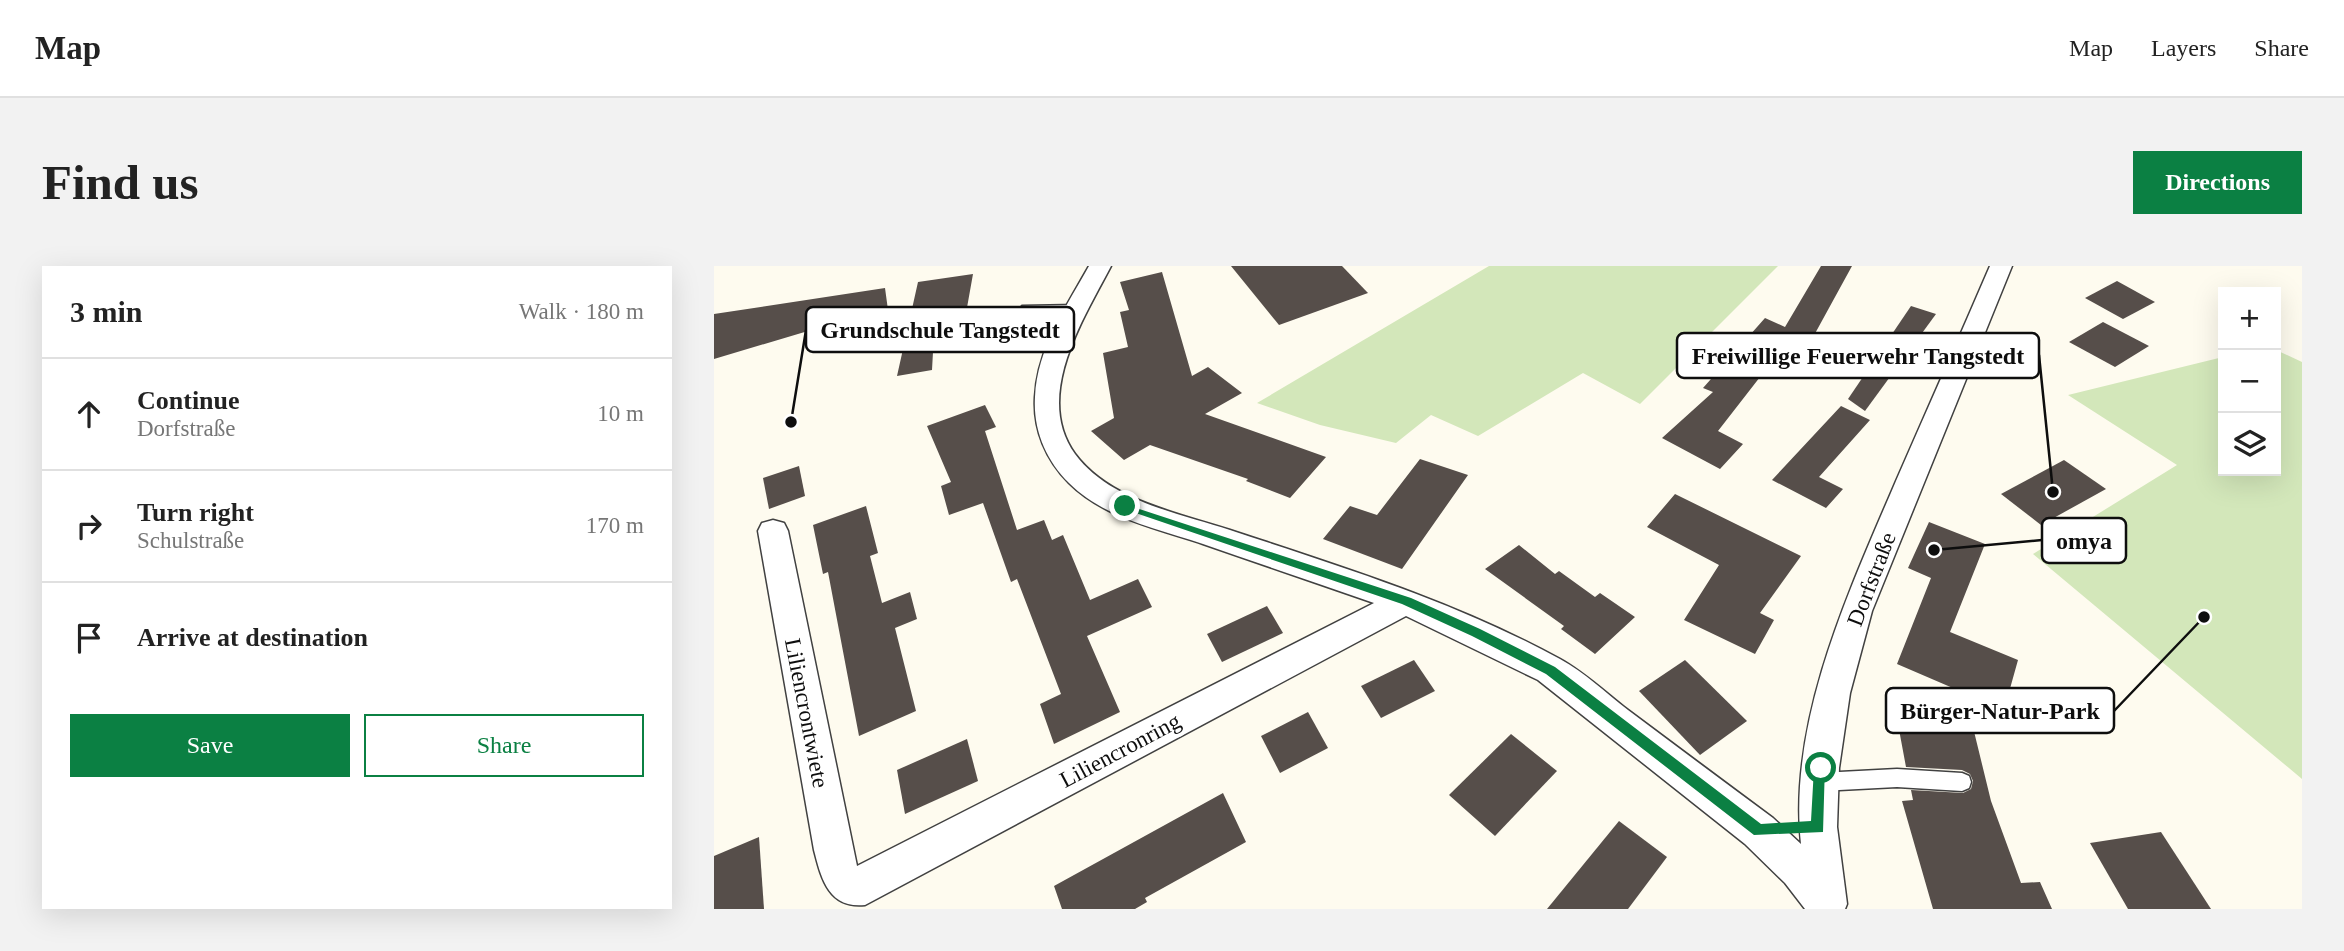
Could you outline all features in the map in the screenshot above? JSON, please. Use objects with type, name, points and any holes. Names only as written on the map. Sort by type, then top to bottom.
[{"type":"street","points":[[1100,266],[1060,341],[1049,390],[1052,432],[1065,463],[1096,492],[1160,518],[1406,601],[1550,670],[1759,831],[1799,869],[1827,906]]},
{"type":"street","name":"Dorfstraße","points":[[1827,906],[1818,827],[1820,782],[1833,693],[1856,611],[2001,266]]},
{"type":"street","name":"Liliencrontwiete","points":[[773,531],[833,850],[841,879],[852,900]]},
{"type":"street","name":"Liliencronring","points":[[852,900],[1406,601]]},
{"type":"street","points":[[1759,831],[1818,827]]},
{"type":"lane","points":[[1060,341],[1007,341],[1027,309],[1077,309]]},
{"type":"lane","points":[[1820,782],[1897,778],[1962,782]]},
{"type":"green space","points":[[1489,266],[1778,266],[1640,404],[1583,373],[1478,436],[1431,415],[1396,443],[1320,425],[1257,403]]},
{"type":"green space","points":[[2281,352],[2302,362],[2302,779],[2033,554],[2177,465],[2068,395],[2218,358],[2218,476],[2281,476]]},
{"type":"building","points":[[1231,266],[1342,266],[1368,293],[1279,325]]},
{"type":"building","points":[[1821,266],[1852,266],[1812,339],[1837,349],[1816,370],[1783,357],[1779,362],[1774,359],[1718,431],[1743,444],[1720,469],[1662,438],[1713,392],[1703,388],[1765,318],[1785,327]]},
{"type":"building","points":[[1162,272],[1192,376],[1208,367],[1242,393],[1205,414],[1326,457],[1290,498],[1246,481],[1248,479],[1150,445],[1124,460],[1091,431],[1114,418],[1103,353],[1128,347],[1120,312],[1129,310],[1120,282]]},
{"type":"building","points":[[973,274],[963,330],[947,333],[943,350],[933,352],[932,370],[897,376],[918,282]]},
{"type":"building","points":[[2117,281],[2155,302],[2123,319],[2085,298]]},
{"type":"building","points":[[885,288],[888,310],[823,321],[823,324],[808,331],[714,359],[714,314]]},
{"type":"building","points":[[1911,306],[1936,314],[1865,411],[1848,399]]},
{"type":"building","points":[[2103,322],[2149,346],[2115,367],[2069,342]]},
{"type":"building","points":[[985,405],[996,427],[985,431],[1017,530],[1044,520],[1052,540],[1063,535],[1090,600],[1138,579],[1152,607],[1087,636],[1120,712],[1054,744],[1040,704],[1061,694],[1017,579],[1011,582],[983,503],[949,515],[941,486],[951,482],[927,426]]},
{"type":"building","points":[[1841,406],[1870,420],[1819,477],[1843,489],[1826,508],[1772,480]]},
{"type":"building","points":[[1420,459],[1468,475],[1402,569],[1323,539],[1350,506],[1377,515]]},
{"type":"building","points":[[2064,460],[2106,489],[2041,525],[2001,494]]},
{"type":"building","points":[[799,466],[805,496],[769,509],[763,478]]},
{"type":"building","points":[[1675,494],[1801,556],[1760,613],[1774,620],[1755,654],[1684,620],[1719,565],[1647,527]]},
{"type":"building","points":[[866,506],[878,553],[870,556],[882,603],[910,592],[917,619],[895,628],[916,711],[859,736],[828,572],[823,574],[813,525]]},
{"type":"building","points":[[1929,522],[1985,544],[1950,632],[2018,660],[2004,710],[1897,664],[1931,578],[1908,568]]},
{"type":"building","points":[[1519,545],[1555,574],[1559,571],[1595,597],[1600,593],[1635,617],[1595,654],[1561,629],[1564,626],[1485,569]]},
{"type":"building","points":[[1267,606],[1283,633],[1222,662],[1207,634]]},
{"type":"building","points":[[1414,660],[1435,691],[1381,718],[1361,686]]},
{"type":"building","points":[[1685,660],[1747,721],[1700,755],[1639,691]]},
{"type":"building","points":[[1895,708],[1970,715],[1991,801],[2021,883],[2040,882],[2052,909],[1933,909],[1902,801],[1913,800],[1911,790],[1963,793],[1971,789],[1973,781],[1970,774],[1962,770],[1906,767]]},
{"type":"building","points":[[1308,712],[1328,748],[1280,773],[1261,736]]},
{"type":"building","points":[[1511,734],[1557,771],[1495,836],[1449,795]]},
{"type":"building","points":[[967,739],[978,781],[905,814],[897,770]]},
{"type":"building","points":[[1223,793],[1246,842],[1145,898],[1147,902],[1135,909],[1062,909],[1054,886]]},
{"type":"building","points":[[1619,821],[1667,857],[1628,909],[1547,909]]},
{"type":"building","points":[[2161,832],[2211,909],[2128,909],[2090,843]]},
{"type":"building","points":[[759,837],[764,909],[714,909],[714,856]]},
{"type":"place","name":"Grundschule Tangstedt","points":[[791,422]]},
{"type":"place","name":"Freiwillige Feuerwehr Tangstedt","points":[[2053,492]]},
{"type":"place","name":"omya","points":[[1934,550]]},
{"type":"place","name":"Bürger-Natur-Park","points":[[2204,617]]},
{"type":"route","points":[[1125,506],[1406,601],[1476,632],[1550,670],[1759,831],[1818,827],[1821,768]]}]
